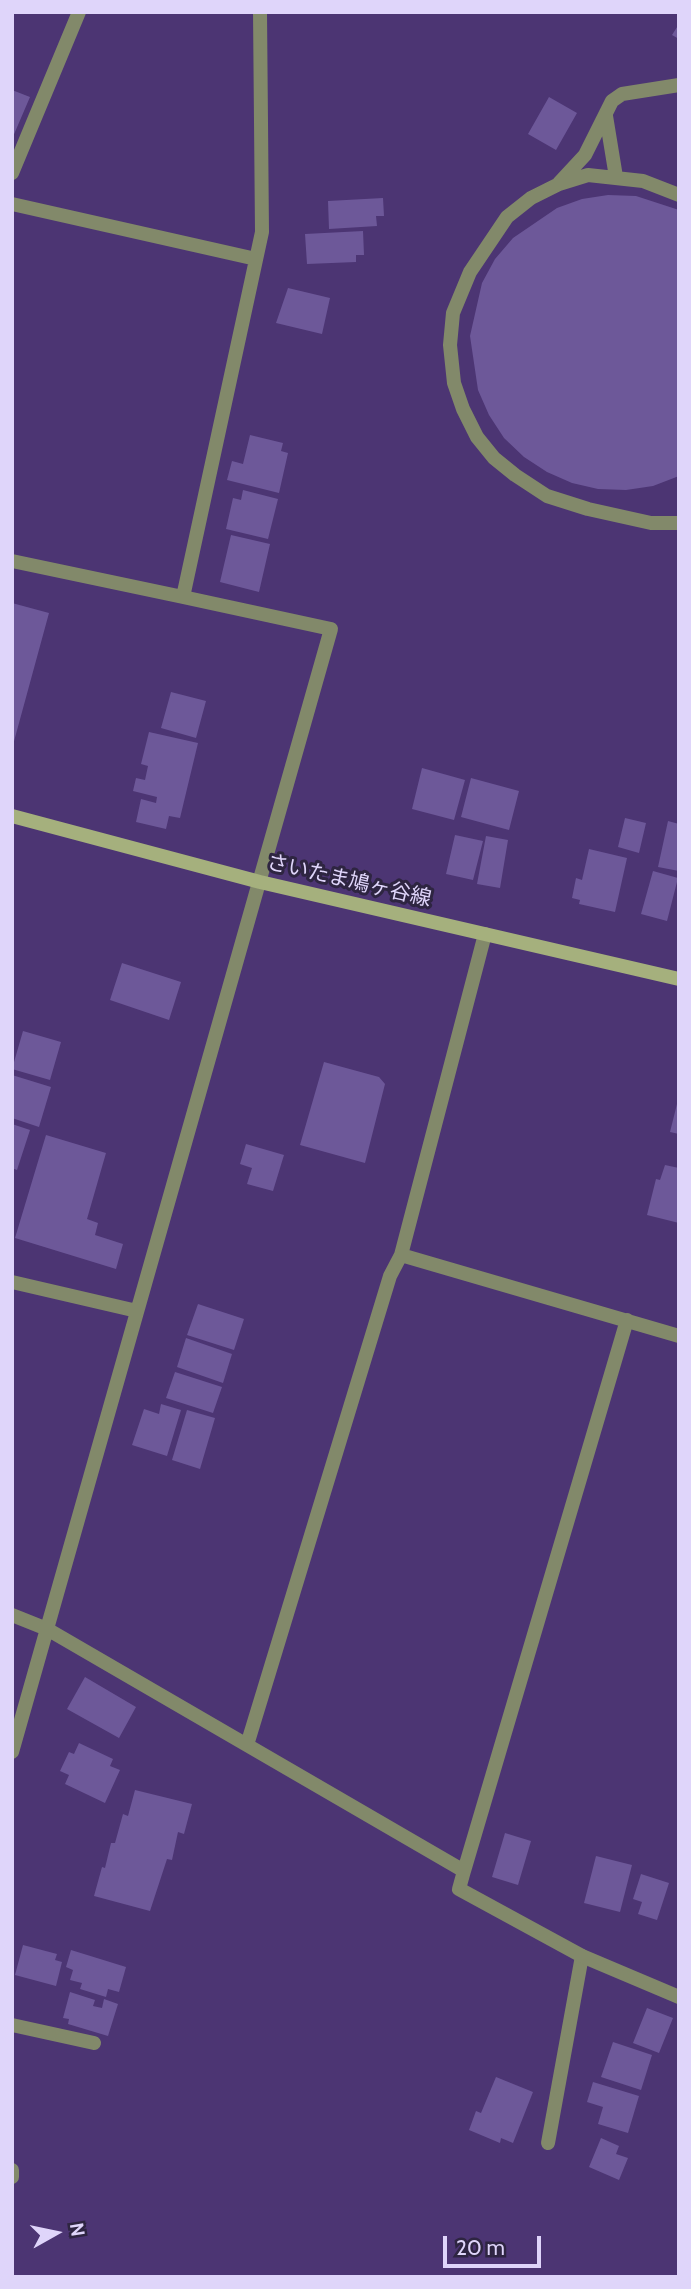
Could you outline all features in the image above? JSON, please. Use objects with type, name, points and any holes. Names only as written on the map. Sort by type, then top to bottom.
[{"type":"main road","name":"さいたま鳩ヶ谷線","points":[[12,816],[260,882],[679,979]]},
{"type":"street","points":[[12,173],[79,12]]},
{"type":"street","points":[[183,597],[262,232],[261,12]]},
{"type":"street","points":[[559,184],[585,155],[612,101],[622,94],[679,85]]},
{"type":"street","points":[[606,116],[615,177]]},
{"type":"street","points":[[679,195],[643,181],[588,176],[559,184],[531,198],[507,217],[470,272],[453,313],[450,345],[454,383],[463,410],[477,437],[494,458],[547,496],[651,523],[679,523]]},
{"type":"street","points":[[12,204],[256,259]]},
{"type":"street","points":[[12,561],[331,628],[12,1752]]},
{"type":"street","points":[[247,1745],[390,1276],[401,1255],[485,934]]},
{"type":"street","points":[[401,1255],[679,1336]]},
{"type":"street","points":[[12,1282],[137,1311]]},
{"type":"street","points":[[627,1320],[459,1889],[582,1956],[679,1997]]},
{"type":"street","points":[[12,1615],[47,1629],[464,1871]]},
{"type":"street","points":[[548,2143],[582,1956]]},
{"type":"street","points":[[12,2025],[94,2043]]},
{"type":"street","points":[[12,2170],[12,2177]]},
{"type":"building","points":[[679,24],[679,39],[672,35]]},
{"type":"building","points":[[12,90],[30,97],[12,139]]},
{"type":"building","points":[[549,97],[577,113],[556,150],[528,134]]},
{"type":"building","points":[[608,195],[636,196],[679,210],[679,476],[653,486],[626,490],[598,489],[572,483],[547,472],[524,457],[504,438],[489,415],[478,390],[470,336],[482,283],[495,259],[513,238],[557,208],[582,199]]},
{"type":"building","points":[[383,198],[384,216],[376,216],[377,226],[329,229],[328,201]]},
{"type":"building","points":[[363,231],[364,255],[356,255],[356,262],[307,264],[305,234]]},
{"type":"building","points":[[288,288],[330,298],[322,334],[276,323]]},
{"type":"building","points":[[250,435],[283,443],[281,451],[288,453],[279,493],[227,480],[232,461],[243,464]]},
{"type":"building","points":[[243,490],[278,499],[268,539],[226,529],[233,498],[241,500]]},
{"type":"building","points":[[231,535],[270,544],[259,592],[220,582]]},
{"type":"building","points":[[12,603],[49,613],[13,745],[12,745]]},
{"type":"building","points":[[171,692],[206,701],[196,738],[161,728]]},
{"type":"building","points":[[149,732],[198,743],[180,818],[169,816],[166,829],[136,822],[141,799],[156,803],[157,797],[133,791],[136,778],[145,780],[148,766],[141,764]]},
{"type":"building","points":[[422,768],[465,780],[454,820],[412,809]]},
{"type":"building","points":[[471,778],[519,791],[509,830],[461,817]]},
{"type":"building","points":[[625,818],[646,823],[639,853],[618,847]]},
{"type":"building","points":[[668,821],[679,824],[679,871],[658,867]]},
{"type":"building","points":[[455,835],[483,841],[473,880],[446,874]]},
{"type":"building","points":[[486,836],[508,840],[500,888],[477,884]]},
{"type":"building","points":[[589,849],[627,858],[615,912],[579,904],[580,900],[572,898],[576,878],[582,880]]},
{"type":"building","points":[[653,871],[678,878],[667,921],[641,914]]},
{"type":"building","points":[[122,963],[181,982],[169,1020],[110,1000]]},
{"type":"building","points":[[23,1031],[61,1042],[50,1080],[12,1069]]},
{"type":"building","points":[[324,1062],[379,1077],[385,1084],[365,1163],[300,1145]]},
{"type":"building","points":[[12,1075],[51,1087],[39,1127],[12,1118]]},
{"type":"building","points":[[679,1100],[679,1134],[670,1132]]},
{"type":"building","points":[[12,1124],[30,1130],[17,1170],[12,1168]]},
{"type":"building","points":[[46,1135],[106,1153],[87,1219],[98,1223],[95,1235],[123,1244],[116,1269],[15,1238]]},
{"type":"building","points":[[246,1144],[284,1155],[273,1191],[247,1184],[252,1168],[240,1164]]},
{"type":"building","points":[[665,1165],[679,1168],[679,1223],[647,1215],[656,1179],[660,1180]]},
{"type":"building","points":[[198,1304],[244,1319],[234,1350],[187,1335]]},
{"type":"building","points":[[186,1338],[232,1354],[223,1383],[177,1367]]},
{"type":"building","points":[[175,1372],[222,1387],[213,1413],[166,1398]]},
{"type":"building","points":[[161,1404],[181,1410],[167,1456],[132,1445],[144,1409],[159,1414]]},
{"type":"building","points":[[187,1410],[215,1418],[200,1469],[172,1460]]},
{"type":"building","points":[[85,1677],[136,1707],[119,1738],[67,1709]]},
{"type":"building","points":[[79,1743],[113,1759],[110,1766],[120,1770],[105,1803],[65,1784],[69,1775],[60,1771],[69,1752],[74,1754]]},
{"type":"building","points":[[135,1790],[192,1804],[184,1834],[178,1832],[172,1860],[167,1859],[150,1911],[94,1896],[111,1843],[115,1843],[123,1814],[128,1816]]},
{"type":"building","points":[[505,1833],[531,1841],[518,1885],[492,1877]]},
{"type":"building","points":[[596,1856],[632,1865],[620,1912],[584,1903]]},
{"type":"building","points":[[641,1874],[669,1883],[657,1920],[638,1914],[642,1902],[633,1899]]},
{"type":"building","points":[[23,1945],[57,1954],[55,1960],[62,1962],[56,1986],[15,1975]]},
{"type":"building","points":[[71,1950],[126,1967],[119,1992],[108,1989],[106,1997],[80,1989],[82,1983],[70,1980],[73,1970],[66,1967]]},
{"type":"building","points":[[70,1992],[95,2000],[93,2006],[102,2008],[104,1999],[118,2004],[108,2036],[68,2024],[69,2019],[63,2018]]},
{"type":"building","points":[[647,2008],[673,2018],[659,2053],[633,2043]]},
{"type":"building","points":[[613,2042],[652,2055],[641,2090],[601,2077]]},
{"type":"building","points":[[496,2077],[533,2092],[513,2143],[501,2138],[500,2143],[469,2130],[476,2111],[481,2113]]},
{"type":"building","points":[[593,2082],[639,2096],[628,2133],[598,2124],[603,2107],[587,2102]]},
{"type":"building","points":[[601,2138],[619,2146],[616,2154],[628,2158],[619,2180],[589,2167]]}]
